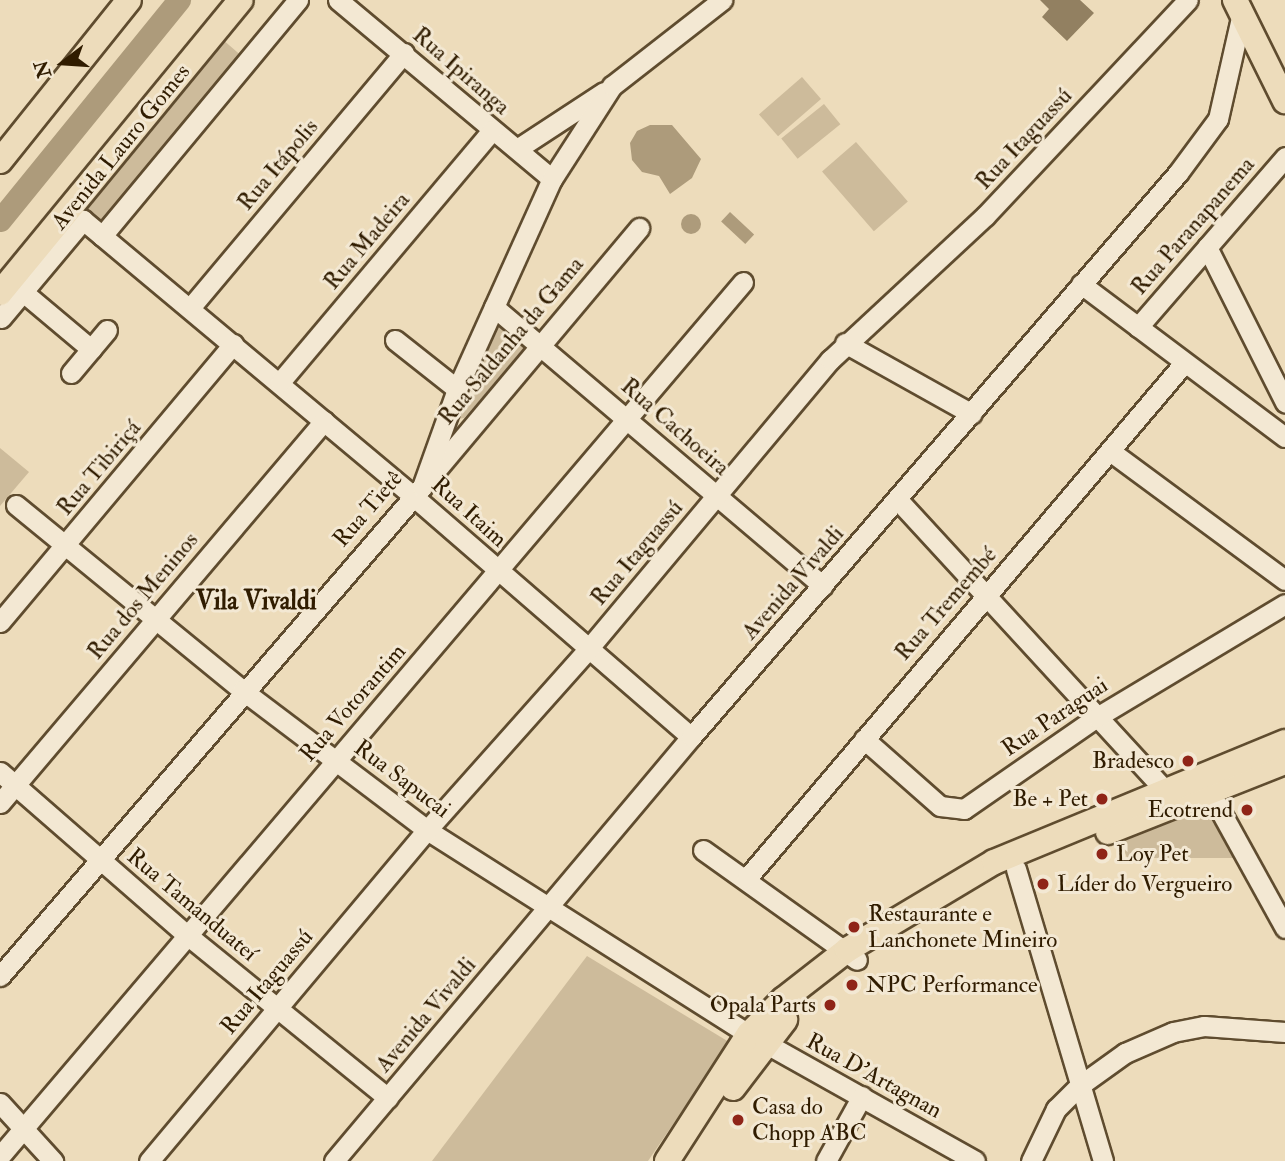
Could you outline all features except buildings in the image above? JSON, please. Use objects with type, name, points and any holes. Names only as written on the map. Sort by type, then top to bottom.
[{"type":"main road","points":[[0,161],[129,0]]},
{"type":"main road","name":"Avenida Lauro Gomes","points":[[0,273],[225,0]]},
{"type":"main road","name":"Avenida Lauro Gomes","points":[[11,293],[241,0]]},
{"type":"main road","points":[[1238,7],[1285,101]]},
{"type":"main road","points":[[1018,860],[1143,819],[1285,742]]},
{"type":"main road","points":[[667,1161],[756,1039],[820,988],[852,955],[1018,860],[1165,790],[1212,783],[1285,762]]},
{"type":"main road","points":[[1143,819],[1165,790]]},
{"type":"main road","points":[[684,1161],[756,1039]]},
{"type":"street","points":[[102,236],[298,0]]},
{"type":"street","name":"Rua Ipiranga","points":[[338,0],[404,52],[492,130],[552,178]]},
{"type":"street","name":"Rua Tietê","points":[[0,976],[102,860],[242,690],[418,491],[457,389],[552,178],[612,86],[722,0]]},
{"type":"street","name":"Rua Itaguassú","points":[[149,1161],[427,830],[589,648],[845,343],[898,301],[985,216],[1188,0]]},
{"type":"street","name":"Avenida Vivaldi","points":[[334,1161],[691,737],[972,414],[1210,133],[1225,96],[1238,7]]},
{"type":"street","name":"Rua Itápolis","points":[[190,308],[404,52]]},
{"type":"street","points":[[517,149],[612,86]]},
{"type":"street","name":"Rua Madeira","points":[[280,382],[492,130]]},
{"type":"street","name":"Rua Paranapanema","points":[[1138,327],[1285,157]]},
{"type":"street","name":"Rua Itaim","points":[[11,293],[83,220],[324,421],[418,491],[499,572],[691,737]]},
{"type":"street","name":"Rua Saldanha da Gama","points":[[418,491],[539,343],[639,228]]},
{"type":"street","points":[[1208,247],[1285,402]]},
{"type":"street","name":"Rua Votorantim","points":[[0,1156],[22,1125],[499,572],[743,282]]},
{"type":"street","name":"Rua Paranapanema","points":[[1081,284],[1285,437]]},
{"type":"street","points":[[1,318],[11,293],[90,349]]},
{"type":"street","name":"Rua Cachoeira","points":[[494,307],[823,586]]},
{"type":"street","points":[[71,373],[107,330]]},
{"type":"street","points":[[395,340],[457,389]]},
{"type":"street","points":[[845,343],[972,414]]},
{"type":"street","name":"Rua Tibiriçá","points":[[0,622],[66,547],[233,344]]},
{"type":"street","name":"Rua Tremembé","points":[[747,878],[1184,363]]},
{"type":"street","points":[[446,416],[453,425],[470,427]]},
{"type":"street","name":"Rua dos Meninos","points":[[0,803],[324,421]]},
{"type":"street","points":[[1110,451],[1285,580]]},
{"type":"street","points":[[898,500],[1165,790]]},
{"type":"street","name":"Rua Sapucai","points":[[16,505],[242,690],[427,830],[548,910],[756,1039]]},
{"type":"street","name":"Rua Paraguai","points":[[864,738],[940,806],[957,811],[1097,717],[1285,604]]},
{"type":"street","name":"Rua Tamanduateí","points":[[0,772],[186,934],[388,1098]]},
{"type":"street","points":[[1212,783],[1285,928]]},
{"type":"street","points":[[703,850],[747,878],[852,955]]},
{"type":"street","points":[[1018,860],[1079,1086],[1103,1161]]},
{"type":"street","points":[[1031,1161],[1048,1122],[1079,1086],[1125,1053],[1173,1032],[1233,1025],[1285,1031]]},
{"type":"street","name":"Rua D'Artagnan","points":[[756,1039],[975,1161]]},
{"type":"street","points":[[826,1161],[862,1097]]},
{"type":"street","points":[[0,1103],[53,1161]]},
{"type":"street","points":[[0,1134],[22,1125]]},
{"type":"shaded area","points":[[222,39],[243,57],[101,221],[80,203]]},
{"type":"shaded area","points":[[802,77],[821,99],[778,136],[759,114]]},
{"type":"shaded area","points":[[824,104],[840,124],[798,159],[781,139]]},
{"type":"shaded area","points":[[650,125],[672,125],[701,159],[692,178],[670,194],[659,176],[642,172],[632,160],[630,143],[637,131]]},
{"type":"shaded area","points":[[856,142],[908,202],[874,231],[822,172]]},
{"type":"shaded area","points":[[730,212],[754,235],[745,244],[721,222]]},
{"type":"shaded area","points":[[691,214],[698,217],[701,224],[698,231],[691,234],[684,231],[681,224],[684,217]]},
{"type":"shaded area","points":[[493,327],[502,327],[529,345],[464,418],[458,419]]},
{"type":"shaded area","points":[[0,448],[29,472],[0,506]]},
{"type":"shaded area","points":[[1204,809],[1237,858],[1127,858],[1121,842]]},
{"type":"shaded area","points":[[587,956],[729,1042],[648,1161],[432,1161]]},
{"type":"waterway","points":[[0,220],[179,0]]},
{"type":"place","name":"Bradesco","points":[[1188,761]]},
{"type":"place","name":"Be + Pet","points":[[1102,799]]},
{"type":"place","name":"Ecotrend","points":[[1247,810]]},
{"type":"place","name":"Loy Pet","points":[[1102,854]]},
{"type":"place","name":"Líder do Vergueiro","points":[[1043,884]]},
{"type":"place","name":"Restaurante e Lanchonete Mineiro","points":[[854,927]]},
{"type":"place","name":"NPC Performance","points":[[852,985]]},
{"type":"place","name":"Opala Parts","points":[[830,1005]]},
{"type":"place","name":"Casa do Chopp ABC","points":[[738,1120]]},
{"type":"district","name":"Vila Vivaldi","points":[[256,602]]}]
